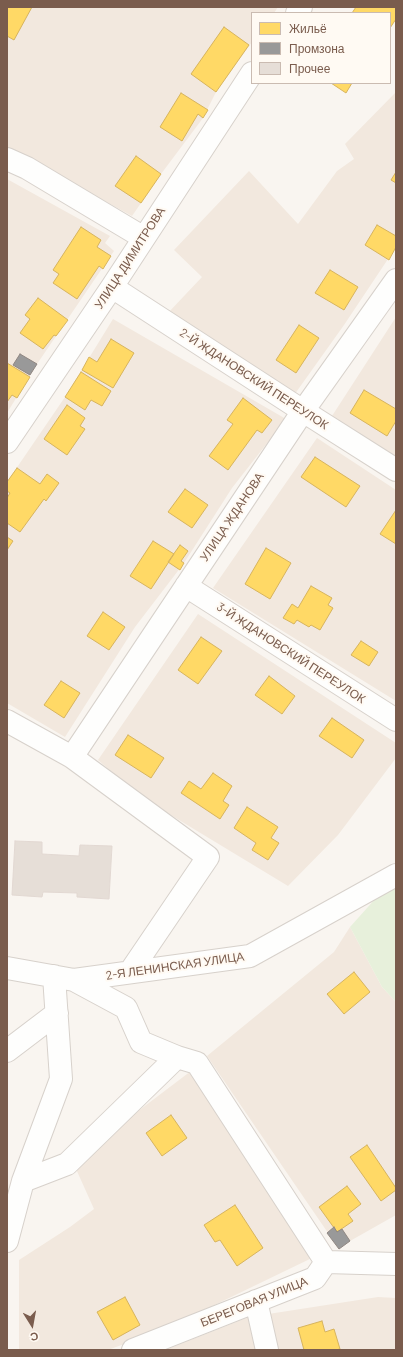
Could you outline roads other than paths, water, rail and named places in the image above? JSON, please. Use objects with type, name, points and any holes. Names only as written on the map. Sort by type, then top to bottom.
[{"type":"street","name":"УЛИЦА ДИМИТРОВА","points":[[7,442],[112,287],[251,75]]},
{"type":"street","points":[[7,159],[27,168],[144,238]]},
{"type":"street","name":"УЛИЦА ЖДАНОВА","points":[[72,757],[303,411],[396,280]]},
{"type":"street","name":"2-Й ЖДАНОВСКИЙ ПЕРЕУЛОК","points":[[112,287],[396,470]]},
{"type":"street","name":"3-Й ЖДАНОВСКИЙ ПЕРЕУЛОК","points":[[186,586],[396,720]]},
{"type":"street","points":[[7,721],[72,757],[208,857],[130,972]]},
{"type":"street","name":"2-Я ЛЕНИНСКАЯ УЛИЦА","points":[[7,968],[64,978],[130,972],[250,956],[396,875]]},
{"type":"street","points":[[7,1241],[23,1181],[61,1079],[57,1013],[64,978],[126,1008],[141,1042],[177,1057],[197,1062],[326,1262],[396,1264]]},
{"type":"street","points":[[7,1051],[57,1013]]},
{"type":"street","points":[[23,1181],[67,1164],[177,1057]]},
{"type":"street","name":"БЕРЕГОВАЯ УЛИЦА","points":[[133,1350],[315,1278],[326,1262]]},
{"type":"street","points":[[256,1301],[267,1350]]}]
